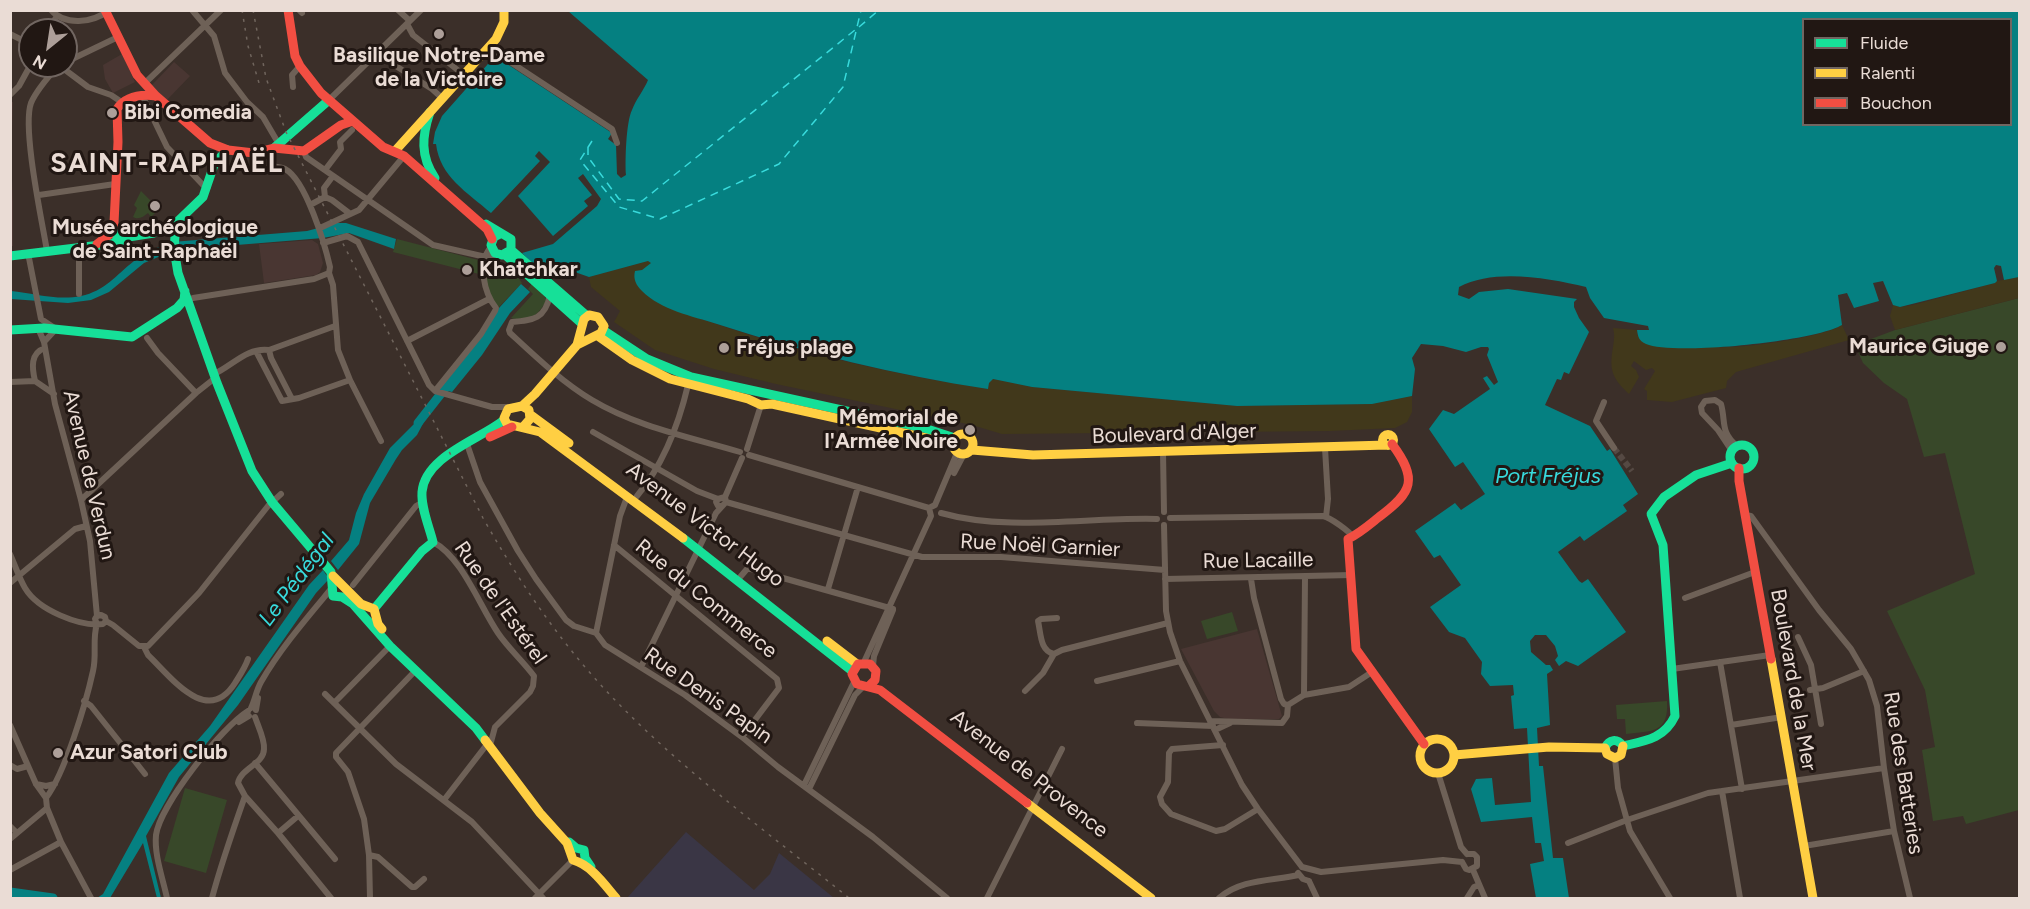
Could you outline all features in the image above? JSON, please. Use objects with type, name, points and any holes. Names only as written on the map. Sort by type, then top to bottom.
[{"type":"main road","points":[[288,10],[293,51],[299,64],[353,126],[383,147],[399,154],[487,229],[503,249],[542,282],[583,323]]},
{"type":"main road","points":[[399,154],[430,112],[502,31],[504,10]]},
{"type":"main road","points":[[489,48],[505,32],[509,10]]},
{"type":"main road","points":[[106,11],[137,75],[156,96],[214,144],[228,150],[254,153],[278,147],[304,151],[341,125],[353,126]]},
{"type":"main road","points":[[137,75],[138,97]]},
{"type":"main road","points":[[97,244],[112,230],[118,135],[116,111],[123,103],[138,97],[156,96]]},
{"type":"main road","points":[[278,147],[329,100]]},
{"type":"main road","points":[[319,109],[331,108],[341,117],[341,125]]},
{"type":"main road","points":[[430,112],[422,147],[429,171],[487,225],[503,249]]},
{"type":"main road","points":[[10,256],[79,247],[162,232],[176,224],[204,197],[214,161],[214,144]]},
{"type":"main road","points":[[214,161],[228,150]]},
{"type":"main road","points":[[176,224],[173,241],[174,254],[188,295],[191,314],[252,471],[272,502],[325,564],[339,586],[370,613],[395,645],[422,669],[479,729],[577,856],[618,898]]},
{"type":"main road","points":[[112,230],[121,240],[163,236],[170,237],[173,241]]},
{"type":"main road","points":[[542,282],[550,295],[597,335],[644,367],[688,385],[762,399]]},
{"type":"main road","points":[[10,330],[56,329],[132,337],[177,308],[188,295]]},
{"type":"main road","points":[[177,308],[191,314]]},
{"type":"main road","points":[[370,613],[422,551],[433,542],[422,490],[430,469],[444,458],[468,446],[512,427],[523,427],[529,422],[527,410],[535,394],[577,345],[597,335],[603,323],[600,319],[594,315],[583,323],[577,345]]},
{"type":"main road","points":[[597,335],[666,368],[762,399]]},
{"type":"main road","name":"Boulevard d'Alger","points":[[762,399],[879,426],[960,448],[1033,455],[1325,448],[1385,444],[1407,468],[1410,479],[1408,487],[1395,506],[1350,538]]},
{"type":"main road","points":[[468,446],[493,430],[504,419],[510,407],[527,410]]},
{"type":"main road","name":"Avenue Victor Hugo","points":[[527,410],[632,497]]},
{"type":"main road","points":[[504,419],[512,427]]},
{"type":"main road","name":"Avenue Victor Hugo","points":[[523,427],[546,435],[862,666]]},
{"type":"main road","points":[[1623,746],[1667,732],[1672,724],[1675,707],[1663,545],[1652,519],[1652,511],[1657,503],[1702,471],[1750,466],[1754,456],[1749,448],[1743,445],[1734,449],[1730,457],[1735,466]]},
{"type":"main road","name":"Boulevard de la Mer","points":[[1735,466],[1814,898]]},
{"type":"main road","points":[[1350,538],[1355,645],[1424,744]]},
{"type":"main road","name":"Avenue Victor Hugo","points":[[699,547],[862,666]]},
{"type":"main road","points":[[370,613],[390,645],[489,742]]},
{"type":"main road","points":[[862,666],[876,671],[876,677],[862,685],[862,666]]},
{"type":"main road","name":"Avenue de Provence","points":[[876,677],[1151,898]]},
{"type":"main road","name":"Avenue de Provence","points":[[862,685],[880,690],[1161,898]]},
{"type":"main road","points":[[1443,739],[1453,748],[1454,755],[1454,760],[1448,769],[1438,773],[1425,768],[1420,756],[1424,744],[1430,740],[1443,739]]},
{"type":"main road","points":[[1613,740],[1619,741],[1623,746],[1621,755],[1615,758],[1607,754],[1605,748],[1607,743],[1613,740]]},
{"type":"main road","points":[[1454,755],[1546,747],[1605,748]]},
{"type":"street","points":[[51,10],[57,16],[72,21],[97,17],[106,11]]},
{"type":"street","points":[[192,10],[214,36],[225,73],[263,117],[278,147]]},
{"type":"street","points":[[145,83],[221,10]]},
{"type":"street","points":[[398,10],[408,23],[413,35],[464,75]]},
{"type":"street","points":[[329,100],[421,10]]},
{"type":"street","points":[[78,56],[118,37]]},
{"type":"street","points":[[489,48],[612,129],[617,143]]},
{"type":"street","points":[[376,54],[432,88],[442,99]]},
{"type":"street","points":[[293,87],[292,75],[299,64]]},
{"type":"street","points":[[10,94],[23,78]]},
{"type":"street","points":[[47,251],[30,146],[30,107],[50,78]]},
{"type":"street","points":[[75,78],[87,87],[111,95],[123,103]]},
{"type":"street","points":[[138,97],[167,147],[203,185],[208,187]]},
{"type":"street","points":[[325,170],[341,149],[340,142],[353,126]]},
{"type":"street","points":[[304,151],[306,157],[432,244],[486,257]]},
{"type":"street","points":[[320,228],[359,210],[399,154]]},
{"type":"street","points":[[271,166],[288,171],[310,205],[320,228],[325,241],[333,285],[338,350],[350,380],[381,441]]},
{"type":"street","points":[[325,197],[324,188],[333,176]]},
{"type":"street","points":[[39,195],[115,184]]},
{"type":"street","points":[[325,197],[349,213]]},
{"type":"street","points":[[310,205],[325,197]]},
{"type":"street","points":[[325,241],[343,236],[352,237],[358,242],[429,385],[436,391],[450,396],[492,407],[510,407]]},
{"type":"street","points":[[79,247],[79,294]]},
{"type":"street","points":[[436,391],[481,334],[496,308],[489,299],[483,281],[487,252],[503,249]]},
{"type":"street","points":[[28,254],[41,319],[56,329],[34,358],[35,381]]},
{"type":"street","points":[[188,295],[314,279],[329,273]]},
{"type":"street","points":[[550,295],[547,306],[541,314],[532,319],[512,322],[510,333],[581,393],[606,408],[673,433],[935,511],[970,519],[1000,522],[1157,519]]},
{"type":"street","points":[[407,341],[489,299]]},
{"type":"street","points":[[81,500],[214,376],[247,353],[269,350],[335,326]]},
{"type":"street","name":"Avenue de Verdun","points":[[38,328],[45,345],[54,394],[81,500],[91,552],[97,616]]},
{"type":"street","points":[[147,338],[196,393]]},
{"type":"street","points":[[269,350],[292,399]]},
{"type":"street","points":[[256,351],[282,401],[350,380]]},
{"type":"street","points":[[10,382],[35,381],[54,394]]},
{"type":"street","points":[[468,446],[480,482],[536,579],[566,620],[574,626],[596,633],[622,508],[656,467],[673,433],[688,385]]},
{"type":"street","points":[[641,667],[745,454],[762,399]]},
{"type":"street","points":[[1712,399],[1722,407],[1721,414],[1727,435],[1734,449],[1703,416],[1701,410],[1705,401],[1712,399]]},
{"type":"street","points":[[1604,402],[1596,421],[1614,448]]},
{"type":"street","points":[[492,407],[504,419]]},
{"type":"street","points":[[1709,420],[1718,418],[1721,414]]},
{"type":"street","name":"Rue Noël Garnier","points":[[593,432],[697,491],[721,502],[915,555],[1001,557],[1165,570]]},
{"type":"street","points":[[862,666],[874,656],[891,608],[935,511],[960,448]]},
{"type":"street","points":[[1325,448],[1328,499],[1326,517]]},
{"type":"street","points":[[1163,452],[1164,512]]},
{"type":"street","points":[[828,589],[858,487]]},
{"type":"street","points":[[144,647],[199,593],[272,502],[281,494]]},
{"type":"street","points":[[331,898],[278,833],[244,796],[238,779],[263,754],[265,747],[252,713],[258,688],[303,621],[416,506],[423,502]]},
{"type":"street","points":[[1157,519],[1158,523],[1168,524],[1170,518],[1168,513],[1164,512]]},
{"type":"street","points":[[1157,519],[1159,514],[1164,512]]},
{"type":"street","name":"Rue des Batteries","points":[[1745,515],[1751,516],[1819,610],[1851,649],[1874,691],[1894,831],[1910,898]]},
{"type":"street","points":[[1170,518],[1326,517],[1350,538]]},
{"type":"street","points":[[1164,525],[1168,623],[1180,661],[1242,785],[1311,876],[1317,898]]},
{"type":"street","points":[[10,583],[75,530],[86,526]]},
{"type":"street","name":"Rue de l'Estérel","points":[[433,542],[444,548],[458,564],[499,634],[534,676],[530,692],[495,727]]},
{"type":"street","name":"Rue du Commerce","points":[[614,545],[777,679],[780,684],[779,688],[741,737]]},
{"type":"street","points":[[10,554],[26,590],[41,603],[61,616],[93,625],[103,624],[106,621]]},
{"type":"street","points":[[741,576],[747,569],[751,569],[891,608]]},
{"type":"street","points":[[1685,598],[1755,572]]},
{"type":"street","name":"Rue Lacaille","points":[[1165,579],[1251,579],[1352,575]]},
{"type":"street","points":[[1304,695],[1305,577]]},
{"type":"street","points":[[1251,579],[1281,699],[1284,704],[1288,705]]},
{"type":"street","points":[[46,798],[55,784],[93,670],[97,616],[103,615],[106,621],[135,644],[144,647],[148,655],[192,697],[204,701],[213,702],[223,698],[246,666],[248,659]]},
{"type":"street","points":[[1054,654],[1043,647],[1038,621],[1057,618]]},
{"type":"street","points":[[1025,691],[1043,673],[1054,654],[1062,650],[1168,623]]},
{"type":"street","name":"Rue Denis Papin","points":[[596,633],[605,645],[685,695],[741,737],[873,837],[947,898]]},
{"type":"street","points":[[1798,637],[1811,665],[1812,690],[1821,724]]},
{"type":"street","points":[[334,703],[390,645]]},
{"type":"street","points":[[1672,669],[1770,655]]},
{"type":"street","points":[[1097,681],[1180,661]]},
{"type":"street","points":[[1720,662],[1742,789]]},
{"type":"street","points":[[370,898],[369,855],[359,802],[348,772],[336,757],[336,753],[416,670]]},
{"type":"street","points":[[1812,690],[1864,670]]},
{"type":"street","points":[[1288,705],[1304,695],[1349,687],[1372,672]]},
{"type":"street","points":[[807,787],[862,685]]},
{"type":"street","points":[[325,694],[396,764],[472,822],[539,897],[577,856]]},
{"type":"street","points":[[84,701],[91,706],[145,774]]},
{"type":"street","points":[[1137,723],[1213,726],[1230,723],[1282,723],[1287,716],[1288,705]]},
{"type":"street","points":[[169,898],[156,843],[159,825],[183,780],[237,720],[252,713]]},
{"type":"street","points":[[1731,725],[1782,717]]},
{"type":"street","points":[[10,725],[36,784],[46,798],[47,808],[61,842],[91,898]]},
{"type":"street","points":[[479,729],[489,730],[495,727]]},
{"type":"street","points":[[444,800],[489,742],[495,727]]},
{"type":"street","points":[[1222,745],[1172,749],[1169,753],[1167,782],[1160,796],[1162,804],[1171,814],[1216,831],[1225,829],[1258,809]]},
{"type":"street","points":[[987,898],[1062,749]]},
{"type":"street","points":[[1615,758],[1618,788],[1630,832],[1670,898]]},
{"type":"street","points":[[255,763],[335,859]]},
{"type":"street","points":[[10,765],[16,768],[28,766]]},
{"type":"street","points":[[1568,843],[1627,820],[1708,793],[1884,768]]},
{"type":"street","points":[[1438,773],[1461,847],[1467,854],[1474,854],[1479,860],[1478,866],[1473,870],[1466,869],[1462,862]]},
{"type":"street","points":[[36,784],[46,786],[55,784]]},
{"type":"street","points":[[1722,791],[1740,898]]},
{"type":"street","points":[[212,898],[244,796]]},
{"type":"street","points":[[10,838],[47,808]]},
{"type":"street","points":[[278,833],[298,816]]},
{"type":"street","points":[[10,826],[17,833]]},
{"type":"street","points":[[1804,846],[1894,831]]},
{"type":"street","points":[[10,870],[61,842]]},
{"type":"street","points":[[1462,862],[1467,854]]},
{"type":"street","points":[[369,855],[378,857],[412,888],[424,879]]},
{"type":"street","points":[[1218,898],[1229,890],[1243,885],[1299,875],[1311,876],[1322,872],[1443,860],[1462,862]]},
{"type":"street","points":[[1299,875],[1298,871],[1302,867]]},
{"type":"street","points":[[1473,870],[1485,898]]},
{"type":"street","points":[[1467,898],[1474,887],[1479,885]]},
{"type":"shaded area","points":[[122,54],[135,82],[113,93],[105,79],[103,65]]},
{"type":"shaded area","points":[[174,62],[190,76],[167,100],[151,86]]},
{"type":"shaded area","points":[[11,102],[13,102],[11,159]]},
{"type":"shaded area","points":[[11,159],[13,201],[13,246],[11,246]]},
{"type":"shaded area","points":[[312,240],[318,244],[323,263],[320,272],[316,275],[264,283],[259,244]]},
{"type":"shaded area","points":[[1257,629],[1282,716],[1279,719],[1220,717],[1214,711],[1181,649]]},
{"type":"shaded area","points":[[686,832],[754,890],[770,874],[779,853],[834,898],[627,898]]},
{"type":"green space","points":[[141,191],[151,201],[147,205],[155,213],[151,217],[148,213],[141,218],[133,217],[137,208],[134,205]]},
{"type":"green space","points":[[397,239],[482,261],[479,274],[393,252]]},
{"type":"green space","points":[[487,274],[503,279],[506,276],[511,279],[517,276],[522,283],[498,308],[489,293]]},
{"type":"green space","points":[[533,282],[547,300],[533,316],[523,319],[511,318],[533,294],[528,289]]},
{"type":"green space","points":[[2019,298],[2019,810],[1966,824],[1963,816],[1933,821],[1922,750],[1935,747],[1925,690],[1887,611],[1975,574],[1945,453],[1924,457],[1907,399],[1884,383],[1863,363],[1855,345],[1895,330]]},
{"type":"green space","points":[[1232,612],[1238,631],[1207,639],[1201,621]]},
{"type":"green space","points":[[1667,701],[1667,711],[1662,725],[1651,731],[1626,734],[1625,719],[1617,719],[1616,705]]},
{"type":"green space","points":[[185,788],[227,800],[206,873],[164,861]]},
{"type":"sand","name":"Fréjus plage","points":[[648,261],[652,263],[642,270],[644,293],[674,309],[792,348],[923,378],[988,389],[993,379],[1032,387],[1237,406],[1372,404],[1412,396],[1412,412],[1407,422],[1395,428],[1330,431],[1002,434],[972,425],[714,369],[655,350],[614,322],[620,311],[591,287],[589,277]]},
{"type":"sand","points":[[2019,277],[2019,298],[1895,330],[1890,316],[1893,305],[1900,307],[1913,305]]},
{"type":"sand","points":[[1842,325],[1849,340],[1736,372],[1727,381],[1726,388],[1672,402],[1647,400],[1647,391],[1644,389],[1655,371],[1652,368],[1646,370],[1634,361],[1631,366],[1639,377],[1629,394],[1615,378],[1612,368],[1613,328],[1637,330],[1637,335],[1705,346],[1727,347],[1799,338],[1832,330]]},
{"type":"water","name":"Port Fréjus","points":[[568,11],[2019,11],[2019,277],[2004,280],[2001,266],[1996,265],[1994,268],[1997,281],[1995,283],[1900,307],[1893,305],[1883,281],[1873,283],[1879,301],[1854,308],[1847,293],[1838,295],[1842,325],[1827,331],[1745,345],[1685,348],[1661,347],[1644,343],[1639,338],[1637,330],[1649,330],[1648,326],[1604,318],[1590,298],[1586,287],[1539,278],[1505,276],[1473,281],[1459,287],[1458,295],[1469,299],[1479,292],[1508,289],[1577,299],[1574,307],[1589,332],[1569,374],[1564,372],[1561,380],[1557,379],[1545,405],[1590,426],[1607,451],[1610,449],[1638,494],[1623,505],[1627,511],[1584,541],[1580,536],[1558,552],[1579,581],[1582,583],[1588,579],[1626,632],[1578,666],[1566,661],[1559,666],[1555,660],[1558,656],[1555,646],[1546,635],[1535,635],[1530,641],[1531,652],[1546,665],[1550,665],[1553,670],[1547,674],[1550,725],[1537,728],[1539,766],[1543,766],[1553,858],[1563,858],[1569,898],[1536,898],[1530,864],[1544,861],[1541,843],[1535,843],[1532,817],[1481,822],[1471,789],[1476,779],[1492,778],[1495,805],[1531,802],[1527,728],[1514,729],[1511,696],[1514,695],[1513,685],[1490,686],[1481,674],[1482,662],[1465,638],[1449,632],[1430,607],[1461,585],[1440,555],[1434,558],[1415,531],[1455,503],[1461,510],[1485,494],[1463,462],[1455,467],[1429,429],[1443,410],[1454,414],[1490,389],[1483,378],[1487,376],[1494,385],[1498,382],[1487,355],[1488,347],[1466,352],[1443,346],[1421,344],[1412,358],[1415,369],[1412,396],[1372,404],[1237,406],[1032,387],[993,379],[988,389],[919,377],[784,344],[667,308],[650,298],[636,282],[635,271],[642,270],[651,263],[648,261],[589,277],[572,271],[548,276],[539,269],[540,264],[535,266],[522,253],[553,244],[597,206],[601,199],[583,174],[578,178],[592,195],[584,201],[588,206],[553,236],[518,196],[550,162],[539,151],[535,156],[540,161],[491,213],[464,191],[449,175],[443,166],[436,144],[433,144],[442,116],[495,56],[612,133],[608,139],[616,145],[617,174],[621,178],[626,175],[628,123],[648,80]]},
{"type":"water","points":[[337,223],[346,223],[396,239],[394,249],[349,233],[323,238],[175,250],[144,263],[109,292],[91,300],[68,303],[11,299],[11,291],[63,298],[89,294],[110,282],[143,255],[172,242],[307,231]]},
{"type":"water","points":[[521,284],[530,292],[510,313],[482,355],[452,392],[440,389],[483,335],[499,308]]},
{"type":"water","points":[[423,412],[426,418],[417,435],[402,450],[370,503],[359,544],[338,570],[331,561],[349,540],[364,494],[390,448]]},
{"type":"water","points":[[323,570],[329,579],[316,593],[238,705],[179,777],[146,836],[161,898],[157,898],[143,843],[110,898],[97,898],[103,894],[169,773],[210,726],[309,585]]},
{"type":"waterway","name":"Le Pédégal","points":[[418,423],[447,386]]},
{"type":"waterway","name":"Le Pédégal","points":[[10,892],[53,898]]},
{"type":"ferry route","points":[[592,141],[580,160],[619,207],[660,219],[779,164],[843,87],[861,10]]},
{"type":"ferry route","points":[[859,27],[879,10]]},
{"type":"ferry route","points":[[588,147],[588,157],[619,199],[642,201],[855,30]]},
{"type":"tunnel","points":[[1614,448],[1632,471]]},
{"type":"railway","points":[[242,10],[248,46],[259,83]]},
{"type":"railway","points":[[253,10],[266,78],[286,132],[483,518],[527,589],[576,656],[640,725],[728,802],[849,898]]},
{"type":"traffic: fast","points":[[274,148],[329,100]]},
{"type":"traffic: fast","points":[[430,112],[425,129],[424,146],[427,162],[435,178]]},
{"type":"traffic: fast","points":[[112,229],[117,238],[122,238],[154,233],[176,223],[203,197],[215,162],[228,150]]},
{"type":"traffic: fast","points":[[176,224],[174,249],[178,273],[217,383],[252,471],[272,502],[331,572],[333,596],[342,597],[353,604],[390,646],[476,728],[485,740]]},
{"type":"traffic: fast","points":[[486,224],[511,239],[511,250],[502,255],[495,253],[491,245],[494,237],[500,234]]},
{"type":"traffic: fast","points":[[10,256],[125,242]]},
{"type":"traffic: fast","points":[[511,250],[587,316]]},
{"type":"traffic: fast","points":[[504,254],[581,323]]},
{"type":"traffic: fast","points":[[10,330],[44,328],[132,337],[177,308],[184,300],[185,291]]},
{"type":"traffic: fast","points":[[603,330],[647,359],[691,377],[924,428],[955,438]]},
{"type":"traffic: fast","points":[[374,609],[422,551],[433,542],[422,498],[425,479],[433,468],[455,450],[504,420]]},
{"type":"traffic: fast","points":[[1742,445],[1750,449],[1754,457],[1750,465],[1742,469],[1734,465],[1730,457],[1734,449],[1742,445]]},
{"type":"traffic: fast","points":[[1623,746],[1660,734],[1671,724],[1675,716],[1663,545],[1651,514],[1664,497],[1696,475],[1732,463]]},
{"type":"traffic: fast","points":[[683,538],[852,671]]},
{"type":"traffic: fast","points":[[1605,748],[1613,741],[1623,746]]},
{"type":"traffic: fast","points":[[569,842],[576,848],[584,850],[585,858],[591,867]]},
{"type":"traffic: slow","points":[[395,151],[496,39],[504,22],[504,10]]},
{"type":"traffic: slow","points":[[522,406],[577,345],[601,333],[604,326],[598,317],[589,315],[584,319],[577,345]]},
{"type":"traffic: slow","points":[[598,336],[632,360],[670,379],[748,399],[761,405],[772,404],[953,444]]},
{"type":"traffic: slow","points":[[523,427],[530,419],[529,410],[522,406],[508,409],[504,418],[507,424],[540,432],[683,538]]},
{"type":"traffic: slow","points":[[531,415],[569,443]]},
{"type":"traffic: slow","points":[[959,434],[967,434],[973,440],[973,444],[973,448],[967,454],[959,454],[953,448],[953,440],[959,434]]},
{"type":"traffic: slow","points":[[1388,435],[1392,436],[1393,440],[1392,444],[1388,445],[1384,444],[1383,440],[1384,436],[1388,435]]},
{"type":"traffic: slow","points":[[972,450],[1033,455],[1387,445]]},
{"type":"traffic: slow","points":[[333,576],[361,604],[374,609],[378,624],[382,629]]},
{"type":"traffic: slow","points":[[827,641],[857,664]]},
{"type":"traffic: slow","points":[[1771,659],[1813,898]]},
{"type":"traffic: slow","points":[[1437,739],[1449,744],[1454,756],[1449,768],[1437,773],[1425,768],[1420,756],[1425,744],[1437,739]]},
{"type":"traffic: slow","points":[[485,740],[540,813],[567,843],[573,860],[586,866],[616,898]]},
{"type":"traffic: slow","points":[[1605,748],[1607,754],[1615,758],[1621,755],[1623,746]]},
{"type":"traffic: slow","points":[[1454,755],[1549,747],[1605,748]]},
{"type":"traffic: slow","points":[[1027,803],[1151,898]]},
{"type":"traffic: jam","points":[[105,10],[137,75],[156,96],[210,143],[228,150],[254,153],[274,148],[304,151],[341,125],[353,121]]},
{"type":"traffic: jam","points":[[288,10],[295,56],[321,93],[383,147],[404,156],[487,229],[492,239]]},
{"type":"traffic: jam","points":[[97,244],[109,235],[114,223],[118,142],[117,109],[125,101],[134,97],[156,96]]},
{"type":"traffic: jam","points":[[490,437],[512,427]]},
{"type":"traffic: jam","points":[[1392,444],[1406,467],[1408,484],[1405,492],[1390,508],[1348,539],[1356,649],[1424,744]]},
{"type":"traffic: jam","points":[[1739,468],[1739,481],[1771,659]]},
{"type":"traffic: jam","points":[[869,686],[875,680],[876,671],[870,664],[858,664],[852,674],[857,684],[880,690],[1027,803]]},
{"type":"place","name":"Basilique Notre-Dame de la Victoire","points":[[439,34]]},
{"type":"place","name":"Bibi Comedia","points":[[112,113]]},
{"type":"place","name":"Musée archéologique de Saint-Raphaël","points":[[155,206]]},
{"type":"place","name":"Khatchkar","points":[[467,270]]},
{"type":"place","name":"Maurice Giuge","points":[[2001,347]]},
{"type":"place","name":"Fréjus plage","points":[[724,348]]},
{"type":"place","name":"Mémorial de l'Armée Noire","points":[[970,430]]},
{"type":"place","name":"Azur Satori Club","points":[[58,753]]},
{"type":"district","name":"SAINT-RAPHAËL","points":[[167,164]]}]
